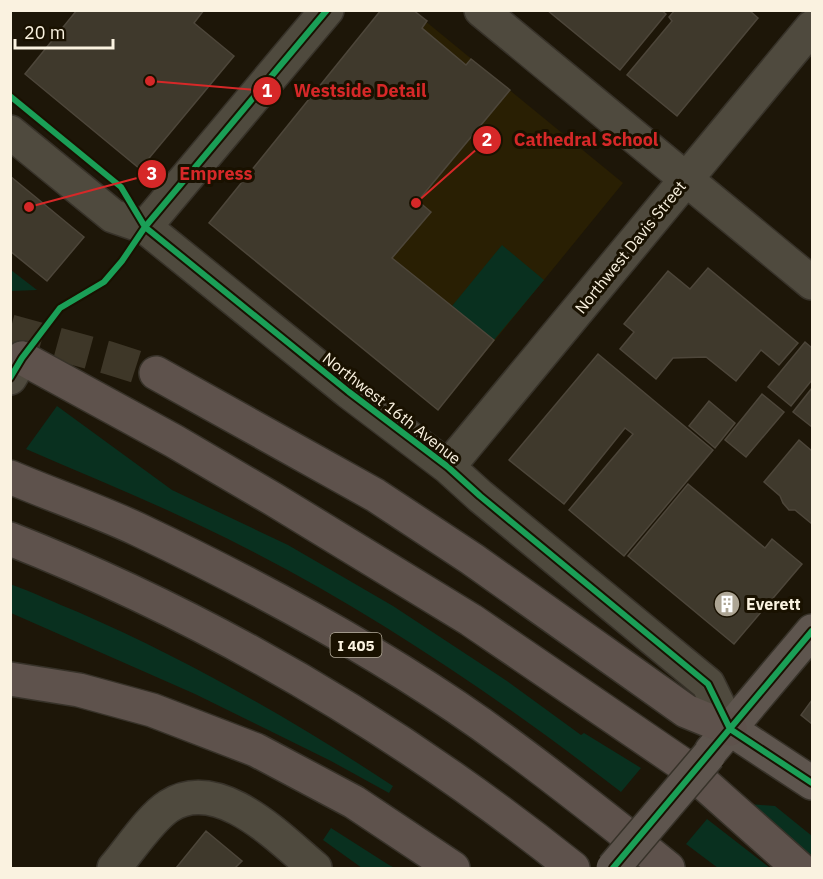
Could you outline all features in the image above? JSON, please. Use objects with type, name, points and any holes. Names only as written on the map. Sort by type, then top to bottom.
[{"type":"highway","points":[[14,363],[174,441],[471,620],[682,764],[799,868]]},
{"type":"highway","points":[[156,374],[375,495],[472,559],[686,711],[730,729]]},
{"type":"highway","name":"I 405","points":[[10,477],[135,528],[252,586],[374,655],[479,723],[668,868]]},
{"type":"highway","points":[[10,539],[181,615],[249,650],[422,756],[520,826],[573,868]]},
{"type":"highway","points":[[10,679],[79,690],[141,707],[256,750],[354,802],[453,868]]},
{"type":"main road","points":[[613,868],[813,631]]},
{"type":"main road","points":[[730,729],[813,783]]},
{"type":"street","points":[[145,227],[327,10]]},
{"type":"street","points":[[482,10],[813,283]]},
{"type":"street","name":"Northwest Davis Street","points":[[448,467],[813,27]]},
{"type":"street","name":"Northwest 16th Avenue","points":[[10,132],[113,216],[145,227],[349,392],[448,467],[708,684],[730,729]]},
{"type":"street","points":[[114,868],[169,806],[198,798],[235,805],[315,868]]},
{"type":"shaded area","points":[[381,11],[413,11],[623,183],[438,410],[209,223]]},
{"type":"green space","points":[[502,245],[544,280],[494,340],[452,306]]},
{"type":"green space","points":[[11,270],[37,290],[11,291]]},
{"type":"green space","points":[[57,406],[172,490],[288,545],[393,606],[507,681],[581,735],[584,733],[641,768],[621,792],[469,681],[363,613],[308,581],[176,514],[26,449]]},
{"type":"green space","points":[[10,584],[78,612],[200,671],[317,738],[393,786],[389,793],[331,761],[195,694],[11,613]]},
{"type":"green space","points":[[749,804],[775,806],[812,836],[812,866]]},
{"type":"green space","points":[[707,819],[770,868],[718,868],[686,844]]},
{"type":"green space","points":[[331,828],[395,868],[362,868],[323,840]]},
{"type":"building","points":[[77,10],[204,10],[194,23],[234,56],[140,169],[25,74]]},
{"type":"building","points":[[381,10],[413,10],[427,21],[422,28],[466,65],[471,59],[510,90],[418,201],[431,212],[392,258],[494,340],[438,410],[209,223]]},
{"type":"building","points":[[547,10],[661,10],[666,14],[620,70]]},
{"type":"building","points":[[675,10],[749,10],[758,18],[677,116],[627,75],[672,21],[669,17]]},
{"type":"building","points":[[10,176],[84,237],[47,281],[10,251]]},
{"type":"building","points":[[708,268],[798,343],[779,365],[761,350],[736,381],[706,357],[673,358],[656,379],[620,349],[634,332],[624,324],[668,271],[690,289]]},
{"type":"building","points":[[805,342],[812,348],[812,380],[791,406],[768,387]]},
{"type":"building","points":[[598,354],[713,450],[624,556],[569,510],[633,434],[625,428],[564,504],[509,460]]},
{"type":"building","points":[[812,388],[812,427],[793,412]]},
{"type":"building","points":[[762,394],[784,412],[746,457],[725,440]]},
{"type":"building","points":[[709,401],[735,423],[715,448],[689,426]]},
{"type":"building","points":[[799,440],[812,451],[812,524],[795,510],[789,510],[780,496],[764,482]]},
{"type":"building","name":"Everett","points":[[688,484],[765,548],[772,539],[802,564],[734,644],[628,556]]},
{"type":"building","points":[[812,700],[812,724],[801,715]]},
{"type":"building","points":[[206,831],[242,861],[235,868],[176,868]]},
{"type":"tunnel","points":[[10,331],[156,373]]},
{"type":"cycle path","points":[[10,378],[22,358],[60,308],[104,282],[122,261],[145,227],[327,10]]},
{"type":"cycle path","points":[[10,96],[121,187],[145,227],[349,392],[448,467],[708,684],[730,729],[812,783]]},
{"type":"cycle path","points":[[613,868],[812,631]]},
{"type":"place","name":"Westside Detail","points":[[150,81]]},
{"type":"place","name":"Cathedral School","points":[[416,203]]},
{"type":"place","name":"Empress","points":[[29,207]]},
{"type":"place","name":"Everett","points":[[727,604]]}]
